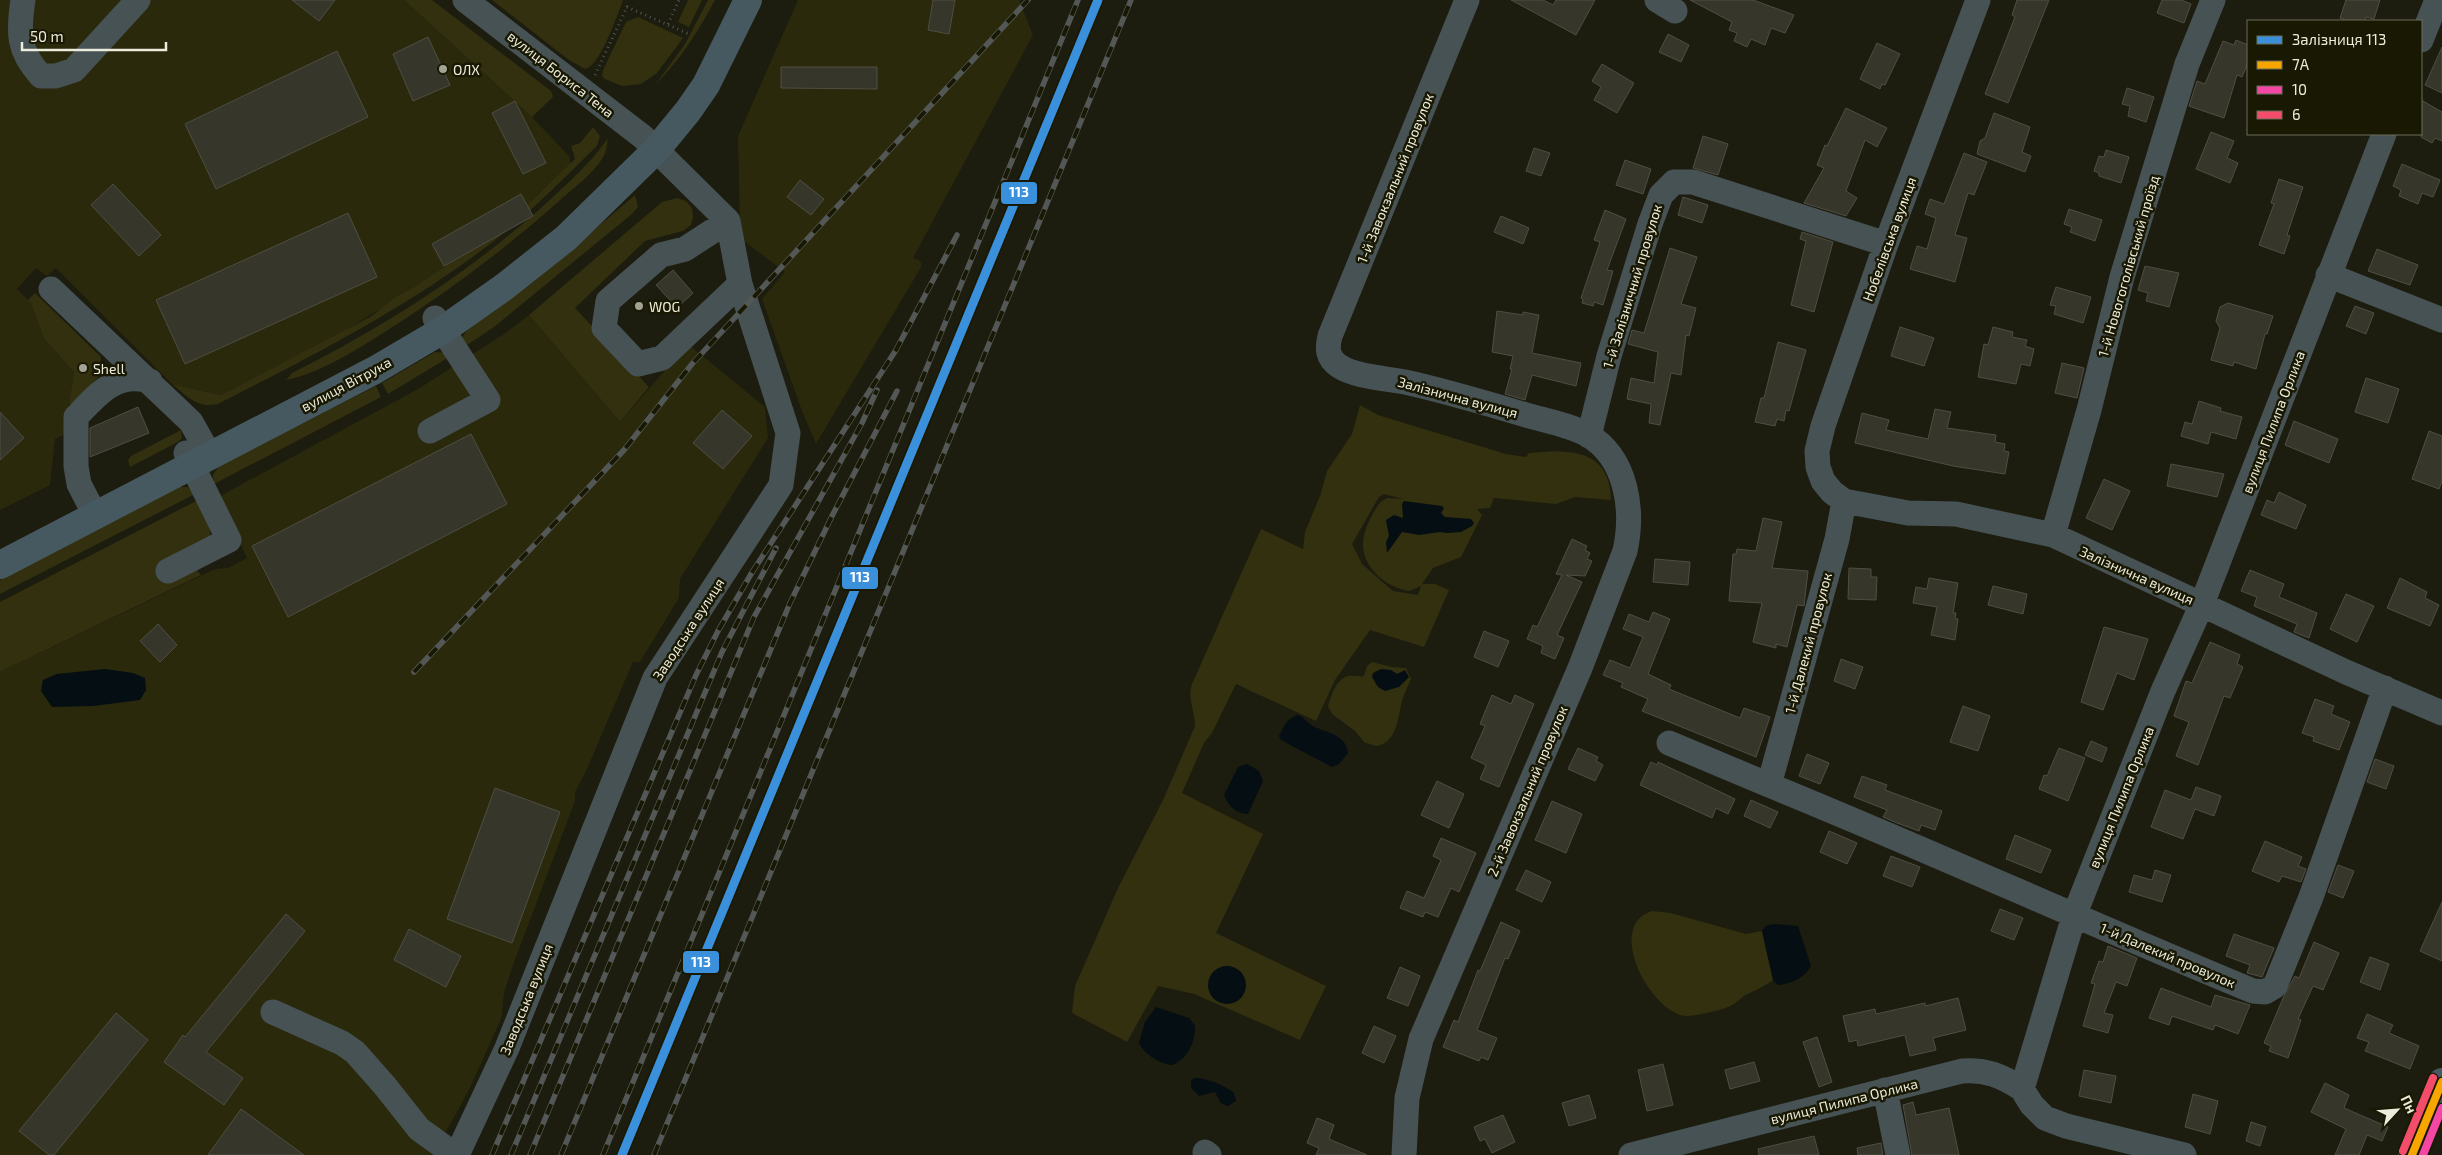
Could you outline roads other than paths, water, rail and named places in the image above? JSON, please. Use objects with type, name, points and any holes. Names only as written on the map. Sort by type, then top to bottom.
[{"type":"main road","points":[[649,144],[705,56],[732,0]]},
{"type":"main road","points":[[649,144],[688,111],[706,85],[748,0]]},
{"type":"main road","name":"вулиця Вітрука","points":[[0,549],[91,508],[198,454],[375,370],[439,324],[546,255],[649,144]]},
{"type":"main road","name":"вулиця Вітрука","points":[[0,565],[91,508]]},
{"type":"main road","points":[[2412,1155],[2442,1082]]},
{"type":"street","points":[[23,0],[19,24],[21,44],[30,64],[41,76],[56,76],[74,70],[138,0]]},
{"type":"street","name":"вулиця Бориса Тена","points":[[465,0],[649,144]]},
{"type":"street","name":"1-й Завокзальний провулок","points":[[1330,357],[1328,347],[1330,336],[1467,0]]},
{"type":"street","name":"Нобелівська вулиця","points":[[1844,501],[1832,492],[1824,481],[1818,467],[1817,459],[1823,426],[1886,244],[1978,0]]},
{"type":"street","name":"1-й Новогоголівський проїзд","points":[[2053,535],[2089,410],[2125,267],[2187,64],[2213,0]]},
{"type":"street","points":[[2422,37],[2436,0]]},
{"type":"street","name":"вулиця Пилипа Орлика","points":[[1641,1154],[1962,1071],[1979,1070],[2001,1076],[2022,1089],[2074,916],[2163,691],[2202,604],[2384,135]]},
{"type":"street","points":[[649,144],[728,221],[685,249],[661,255],[608,301],[604,328],[638,364],[662,358],[740,284]]},
{"type":"street","name":"1-й Залізничний провулок","points":[[1589,436],[1609,356],[1650,224],[1661,195],[1674,182],[1692,182],[1886,244]]},
{"type":"street","name":"Заводська вулиця","points":[[456,1155],[507,1048],[655,678],[782,485],[788,433],[740,284],[728,221]]},
{"type":"street","points":[[2328,275],[2442,320]]},
{"type":"street","points":[[51,289],[191,422],[198,454],[229,540],[168,571]]},
{"type":"street","points":[[430,431],[488,400],[439,324]]},
{"type":"street","name":"Залізнична вулиця","points":[[1330,357],[1337,365],[1348,370],[1408,383],[1497,407],[1573,428],[1589,436]]},
{"type":"street","points":[[91,508],[78,484],[76,417],[114,383],[127,377],[138,377],[150,381]]},
{"type":"street","name":"2-й Завокзальний провулок","points":[[1404,1155],[1407,1098],[1422,1039],[1580,668],[1625,550],[1629,533],[1629,509],[1626,487],[1618,468],[1604,449],[1589,436]]},
{"type":"street","name":"Залізнична вулиця","points":[[1844,501],[1908,513],[1956,514],[2053,535],[2442,713]]},
{"type":"street","name":"1-й Далекий провулок","points":[[1769,785],[1834,548],[1844,501]]},
{"type":"street","name":"1-й Далекий провулок","points":[[1669,743],[1916,845],[2074,916],[2252,991],[2265,992],[2271,990],[2310,897],[2386,688]]},
{"type":"street","points":[[273,1012],[342,1043],[355,1052],[385,1086],[419,1130],[456,1155]]},
{"type":"street","points":[[2022,1089],[2032,1105],[2045,1118],[2066,1126],[2184,1155]]},
{"type":"street","points":[[1885,1090],[1898,1155]]},
{"type":"railway","points":[[414,672],[624,450],[692,364],[1028,0]]},
{"type":"railway","points":[[603,1155],[1078,0]]},
{"type":"railway","points":[[654,1155],[1131,0]]},
{"type":"railway","points":[[492,1155],[696,675],[718,631],[751,574],[896,350],[957,235]]},
{"type":"railway","points":[[530,1155],[754,617],[862,423],[877,390]]},
{"type":"railway","points":[[561,1155],[790,603],[832,516],[897,391]]},
{"type":"railway","points":[[511,1155],[722,652],[776,548]]},
{"type":"rail line","name":"113","points":[[622,1155],[1098,0]]},
{"type":"place","name":"ОЛХ","points":[[443,69]]},
{"type":"place","name":"WOG","points":[[639,306]]},
{"type":"place","name":"Shell","points":[[83,368]]}]
